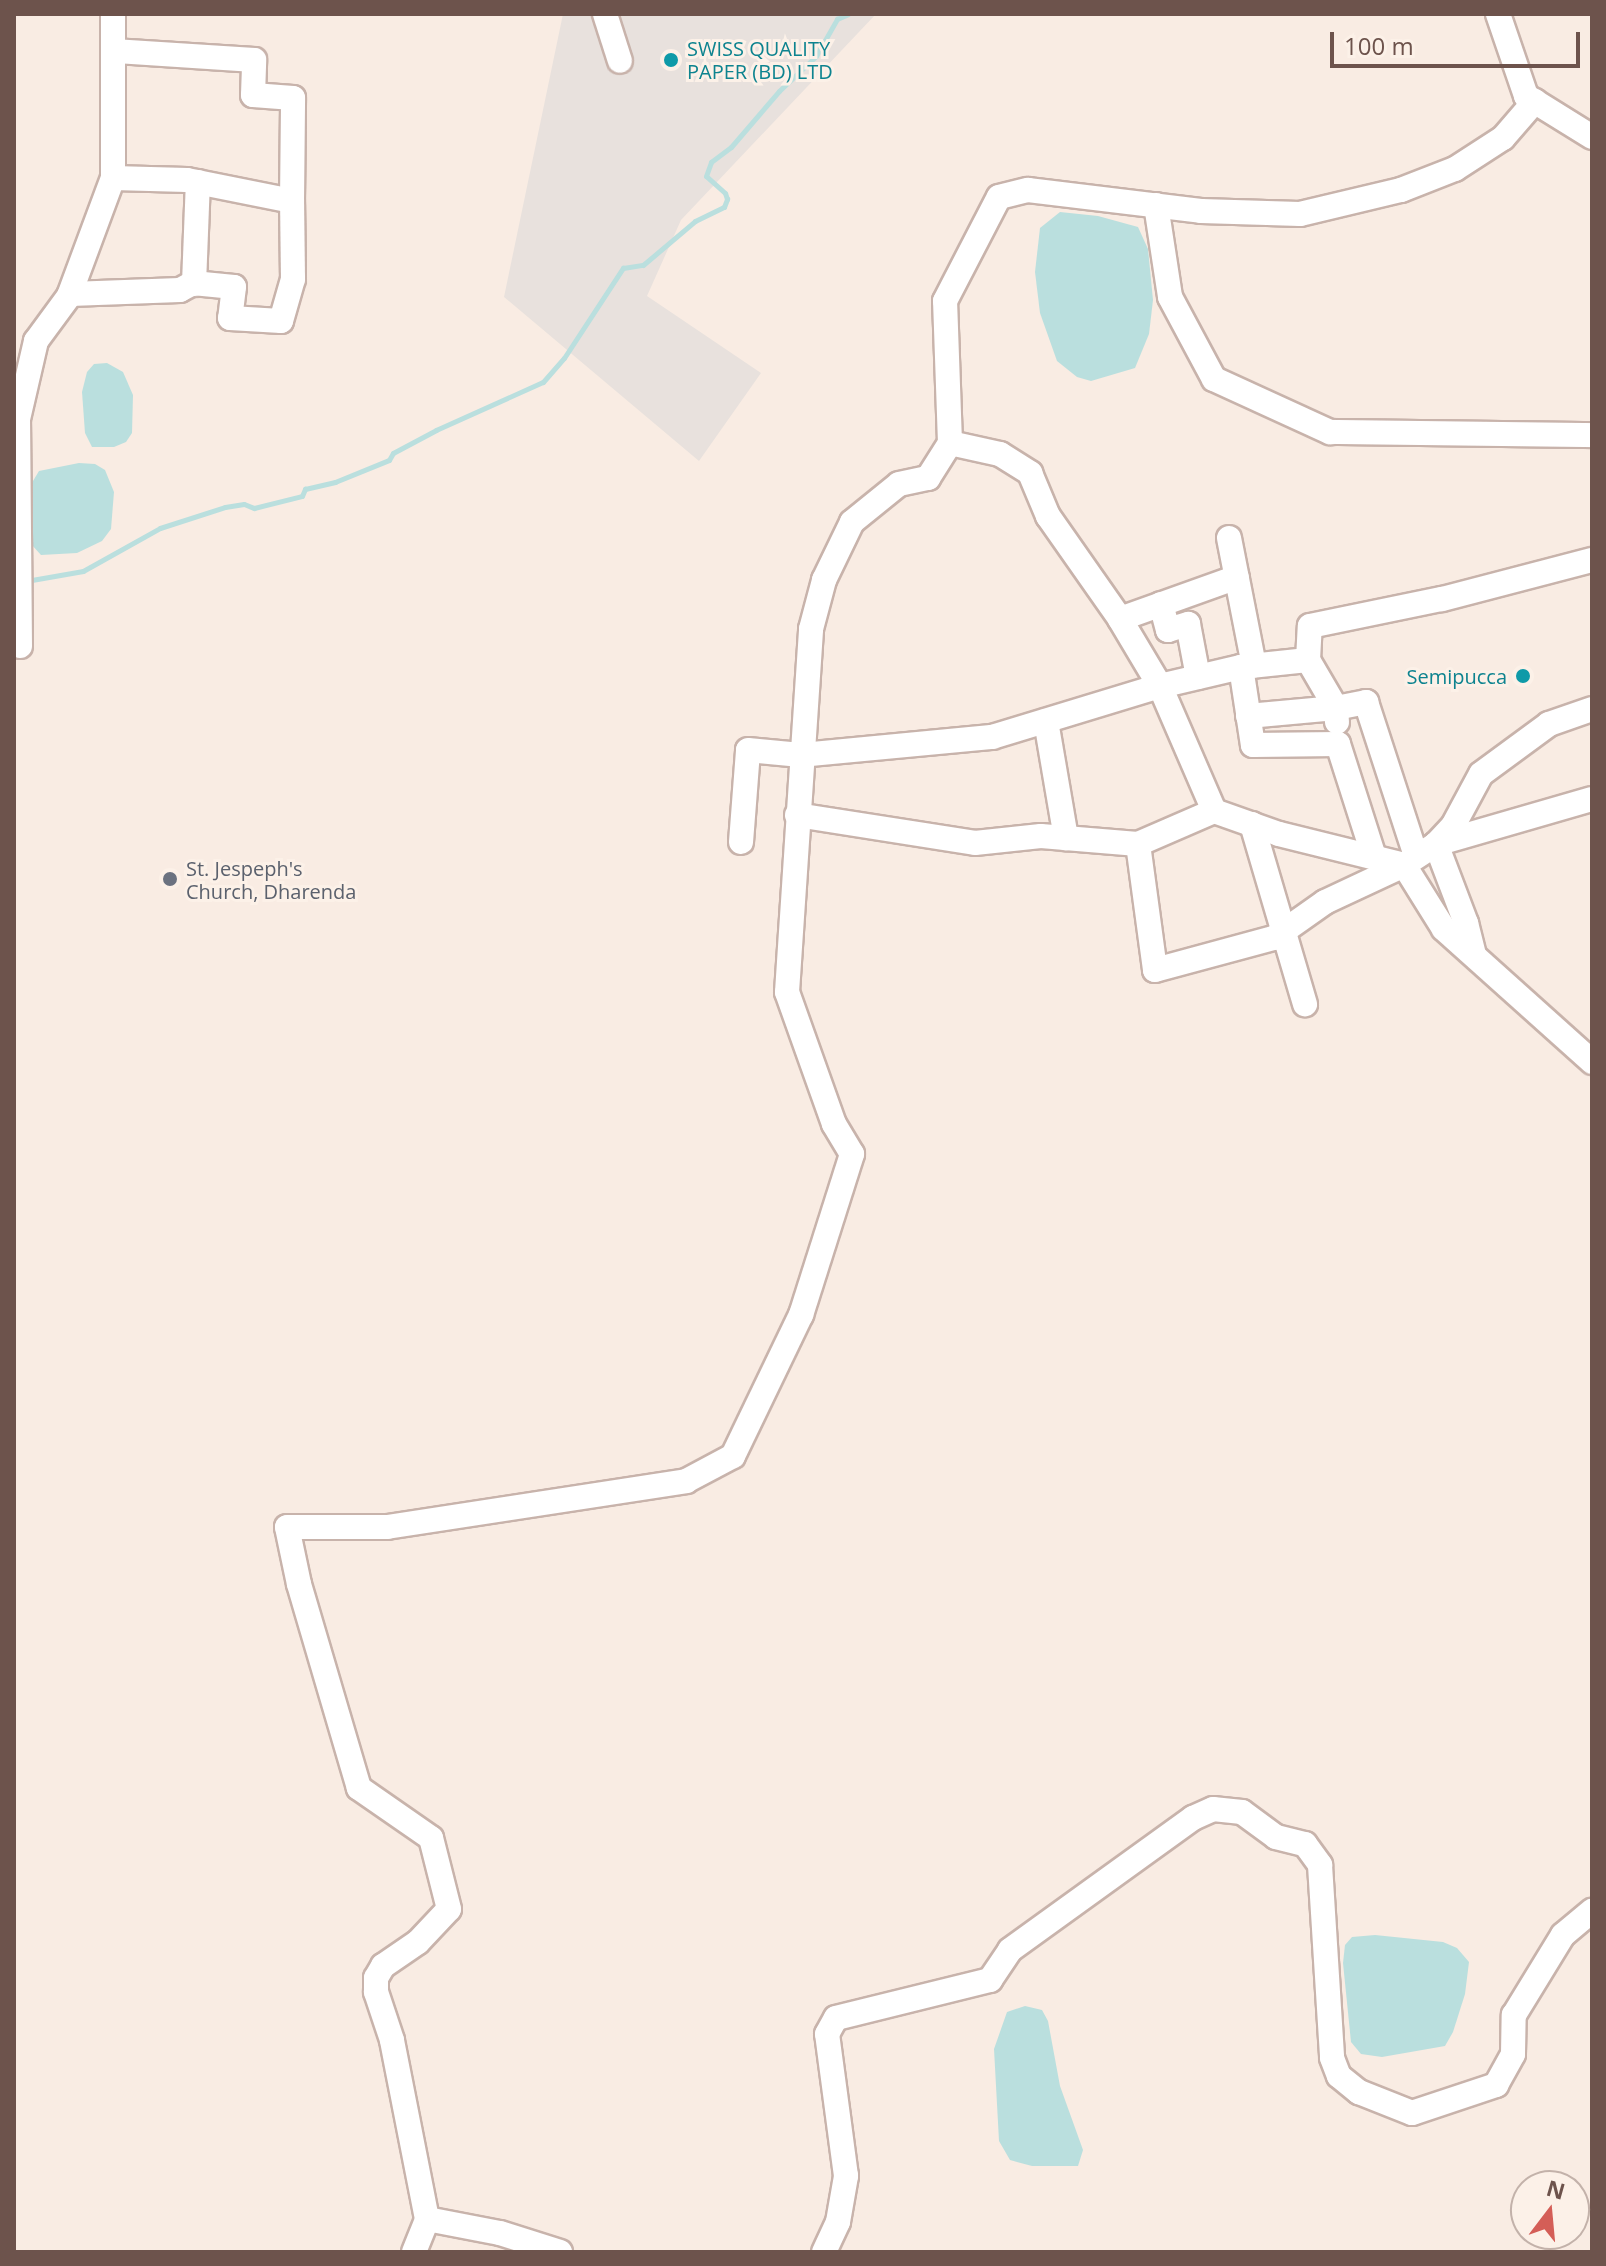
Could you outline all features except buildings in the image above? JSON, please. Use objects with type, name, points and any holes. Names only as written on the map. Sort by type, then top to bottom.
[{"type":"street","points":[[20,646],[16,516],[18,419],[36,341],[70,294],[113,178],[113,14]]},
{"type":"street","points":[[605,14],[620,61]]},
{"type":"street","points":[[1498,14],[1526,96],[1592,137]]},
{"type":"street","points":[[70,294],[180,290],[194,284],[234,287],[230,318],[281,321],[293,279],[293,98],[253,95],[254,60],[113,51]]},
{"type":"street","points":[[414,2252],[427,2219],[392,2040],[376,1992],[376,1978],[383,1966],[418,1942],[449,1909],[431,1838],[359,1788],[299,1584],[287,1527],[387,1527],[686,1481],[733,1456],[801,1315],[852,1154],[834,1124],[787,992],[811,629],[824,580],[852,522],[899,484],[928,478],[950,443],[945,301],[999,197],[1028,190],[1201,211],[1300,214],[1401,190],[1455,169],[1503,138],[1535,101]]},
{"type":"street","points":[[113,178],[198,182],[292,201]]},
{"type":"street","points":[[194,284],[198,182]]},
{"type":"street","points":[[1156,205],[1170,297],[1214,379],[1330,432],[1592,435]]},
{"type":"street","points":[[950,443],[1000,454],[1030,473],[1048,516],[1120,619],[1160,686],[1214,811]]},
{"type":"street","points":[[1229,538],[1237,577],[1253,745],[1338,744]]},
{"type":"street","points":[[1374,857],[1338,744],[1336,708],[1308,660],[1310,626],[1442,599],[1592,560]]},
{"type":"street","points":[[1120,619],[1237,577]]},
{"type":"street","points":[[1161,604],[1168,630],[1188,624],[1198,677]]},
{"type":"street","points":[[741,842],[748,750],[801,755],[992,737],[1160,686],[1247,666],[1308,660]]},
{"type":"street","points":[[1248,716],[1336,708],[1366,702],[1444,929],[1592,1062]]},
{"type":"street","points":[[797,815],[975,843],[1041,836],[1138,844],[1214,811],[1374,857],[1419,855],[1453,826],[1481,774],[1549,724],[1592,709]]},
{"type":"street","points":[[1046,721],[1066,838]]},
{"type":"street","points":[[1138,844],[1155,970],[1274,938],[1325,902],[1419,855],[1592,799]]},
{"type":"street","points":[[1252,824],[1305,1004]]},
{"type":"street","points":[[1419,855],[1466,923],[1474,955]]},
{"type":"street","points":[[824,2252],[838,2222],[846,2176],[827,2034],[836,2018],[990,1980],[1010,1950],[1193,1818],[1213,1809],[1242,1812],[1276,1837],[1305,1844],[1320,1865],[1332,2058],[1339,2076],[1359,2092],[1412,2113],[1496,2085],[1513,2054],[1514,2015],[1563,1935],[1592,1911]]},
{"type":"street","points":[[427,2219],[500,2233],[560,2252]]},
{"type":"shaded area","points":[[563,14],[876,14],[681,220],[647,296],[761,373],[699,461],[504,297]]},
{"type":"water","points":[[1060,212],[1098,216],[1138,227],[1148,249],[1153,300],[1149,334],[1135,368],[1091,381],[1077,377],[1057,361],[1040,313],[1035,272],[1040,228]]},
{"type":"water","points":[[107,363],[123,372],[133,395],[132,433],[126,442],[114,447],[92,447],[85,433],[82,392],[87,372],[94,364]]},
{"type":"water","points":[[79,463],[95,464],[105,470],[114,492],[111,529],[102,541],[77,553],[41,555],[31,544],[30,486],[39,471]]},
{"type":"water","points":[[1375,1935],[1443,1942],[1457,1948],[1469,1962],[1465,1994],[1453,2032],[1445,2046],[1382,2057],[1361,2054],[1351,2042],[1343,1963],[1345,1945],[1352,1937]]},
{"type":"water","points":[[1025,2006],[1042,2010],[1048,2021],[1060,2086],[1083,2150],[1078,2166],[1032,2166],[1010,2160],[999,2141],[994,2049],[1007,2012]]},
{"type":"waterway","points":[[26,581],[83,571],[160,528],[225,507],[244,504],[254,508],[302,496],[305,489],[335,482],[389,460],[393,453],[436,430],[543,382],[564,358],[623,268],[643,265],[695,221],[724,207],[727,199],[725,193],[706,176],[711,162],[731,147],[779,91],[816,56],[837,19],[848,14]]},
{"type":"place","name":"SWISS QUALITY PAPER (BD) LTD","points":[[671,60]]},
{"type":"place","name":"Semipucca","points":[[1523,676]]},
{"type":"place","name":"St. Jespeph's Church, Dharenda","points":[[170,879]]}]
